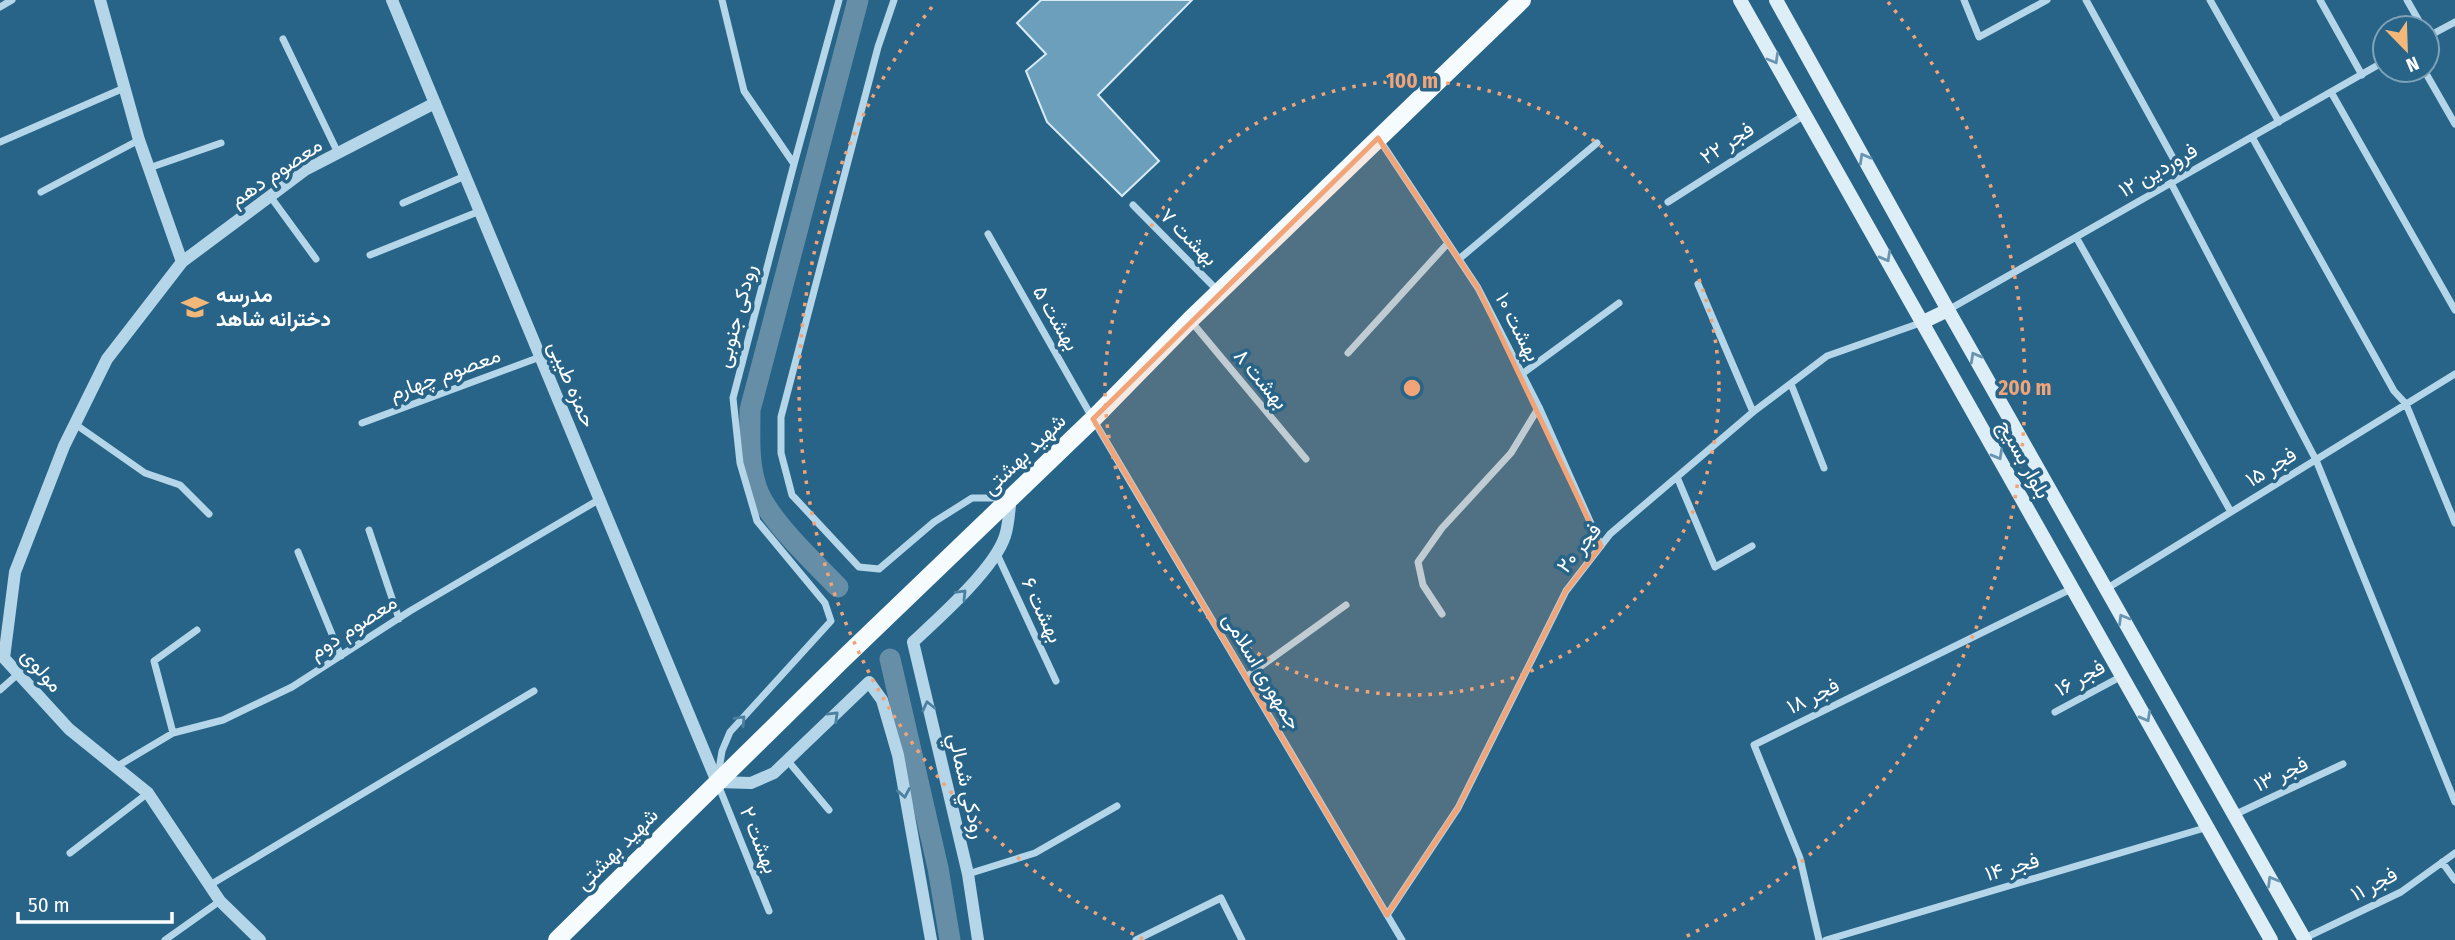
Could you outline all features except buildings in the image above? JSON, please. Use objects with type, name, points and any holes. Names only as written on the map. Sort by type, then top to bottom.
[{"type":"main road","name":"شهید بهشتی","points":[[557,940],[736,763],[1093,419],[1190,320],[1522,0]]},
{"type":"main road","name":"بلوار بسیج","points":[[1740,0],[2271,940]]},
{"type":"main road","name":"بلوار بسیج","points":[[1776,0],[1948,310],[2305,939]]},
{"type":"main road","points":[[1923,322],[1948,310]]},
{"type":"street","points":[[0,7],[12,0]]},
{"type":"street","points":[[100,0],[139,140],[182,262]]},
{"type":"street","name":"حمزه طیبی","points":[[392,0],[718,782]]},
{"type":"street","points":[[722,0],[744,91],[794,164]]},
{"type":"street","name":"رودکی جنوبی","points":[[718,782],[722,751],[730,732],[831,621],[825,603],[757,521],[740,463],[733,398],[839,0]]},
{"type":"street","points":[[894,0],[878,47],[781,416],[781,453],[792,495],[859,567],[879,569],[934,522],[972,498],[1011,498],[1006,534],[997,554]]},
{"type":"street","points":[[1964,0],[1979,37],[2047,0]]},
{"type":"street","points":[[2086,0],[2183,176]]},
{"type":"street","points":[[2210,0],[2279,122]]},
{"type":"street","points":[[2320,0],[2362,75]]},
{"type":"street","points":[[283,39],[338,153]]},
{"type":"street","name":"۱۲ فروردین","points":[[1948,310],[2371,70]]},
{"type":"street","points":[[2432,84],[2455,124]]},
{"type":"street","points":[[0,142],[124,88]]},
{"type":"street","points":[[2331,92],[2455,310]]},
{"type":"street","name":"معصوم دهم","points":[[182,262],[305,170],[435,103]]},
{"type":"street","name":"فجر ۲۲","points":[[1668,202],[1806,114]]},
{"type":"street","points":[[2252,137],[2394,391],[2406,404],[2455,523]]},
{"type":"street","name":"بهشت ۱۰","points":[[1378,138],[1478,288],[1539,407],[1601,547]]},
{"type":"street","points":[[41,192],[139,140]]},
{"type":"street","points":[[1459,259],[1597,143]]},
{"type":"street","points":[[149,168],[221,144]]},
{"type":"street","points":[[403,203],[465,176]]},
{"type":"street","points":[[2171,183],[2316,460],[2455,802]]},
{"type":"street","points":[[270,196],[316,259]]},
{"type":"street","name":"بهشت ۷","points":[[1133,205],[1219,292]]},
{"type":"street","points":[[370,255],[480,211]]},
{"type":"street","name":"بهشت ۵","points":[[988,234],[1093,419]]},
{"type":"street","points":[[2076,237],[2231,512]]},
{"type":"street","points":[[1348,353],[1448,243]]},
{"type":"street","name":"مولوی","points":[[182,262],[107,359],[75,424],[15,572],[2,654],[69,729],[149,793],[220,901],[257,939]]},
{"type":"street","points":[[1698,284],[1753,412]]},
{"type":"street","points":[[1522,374],[1619,303]]},
{"type":"street","name":"بهشت ۸","points":[[1190,320],[1306,459]]},
{"type":"street","name":"فجر ۲۰","points":[[1387,915],[1458,808],[1566,591],[1611,534],[1753,412],[1827,356],[1923,322]]},
{"type":"street","name":"معصوم چهارم","points":[[362,423],[540,357]]},
{"type":"street","name":"فجر ۱۵","points":[[2106,589],[2455,374]]},
{"type":"street","points":[[1791,384],[1824,468]]},
{"type":"street","points":[[1442,614],[1423,584],[1418,562],[1442,528],[1511,453],[1539,407]]},
{"type":"street","name":"جمهوری اسلامی","points":[[1093,419],[1402,940]]},
{"type":"street","points":[[75,424],[145,473],[180,485],[209,514]]},
{"type":"street","points":[[1677,477],[1714,567],[1752,546]]},
{"type":"street","name":"معصوم دوم","points":[[116,767],[173,733],[223,720],[292,687],[399,619],[600,499]]},
{"type":"street","points":[[369,530],[399,619]]},
{"type":"street","points":[[298,552],[341,656]]},
{"type":"street","name":"رودکي شمالي","points":[[978,940],[968,874],[913,642],[965,591],[997,554]]},
{"type":"street","name":"بهشت ۶","points":[[997,554],[1056,681]]},
{"type":"street","name":"فجر ۱۸","points":[[1819,940],[1800,858],[1754,745],[2073,588]]},
{"type":"street","points":[[1246,677],[1346,605]]},
{"type":"street","points":[[173,733],[154,661],[197,630]]},
{"type":"street","points":[[0,690],[18,674]]},
{"type":"street","name":"فجر ۱۶","points":[[2055,712],[2122,675]]},
{"type":"street","points":[[718,782],[751,783],[762,780],[788,761],[869,682],[882,701],[898,755],[931,940]]},
{"type":"street","points":[[209,886],[534,691]]},
{"type":"street","points":[[788,761],[829,810]]},
{"type":"street","name":"فجر ۱۳","points":[[2234,815],[2343,764]]},
{"type":"street","name":"بهشت ۲","points":[[718,782],[769,911]]},
{"type":"street","points":[[70,853],[149,793]]},
{"type":"street","points":[[968,874],[1035,853],[1117,806]]},
{"type":"street","name":"فجر ۱۴","points":[[1826,940],[2208,827]]},
{"type":"street","name":"فجر ۱۱","points":[[2305,939],[2400,892],[2455,853]]},
{"type":"street","points":[[2442,862],[2455,880]]},
{"type":"street","points":[[1136,940],[1221,898],[1242,940]]},
{"type":"street","points":[[165,940],[220,901]]},
{"type":"highlighted area","points":[[1378,138],[1478,288],[1601,546],[1566,591],[1458,808],[1387,915],[1093,419]]},
{"type":"waterway","points":[[838,587],[792,539],[761,498],[752,467],[750,410],[858,0]]},
{"type":"waterway","points":[[890,659],[938,868],[950,940]]},
{"type":"place","name":"مدرسه دخترانه شاهد","points":[[195,307]]}]
